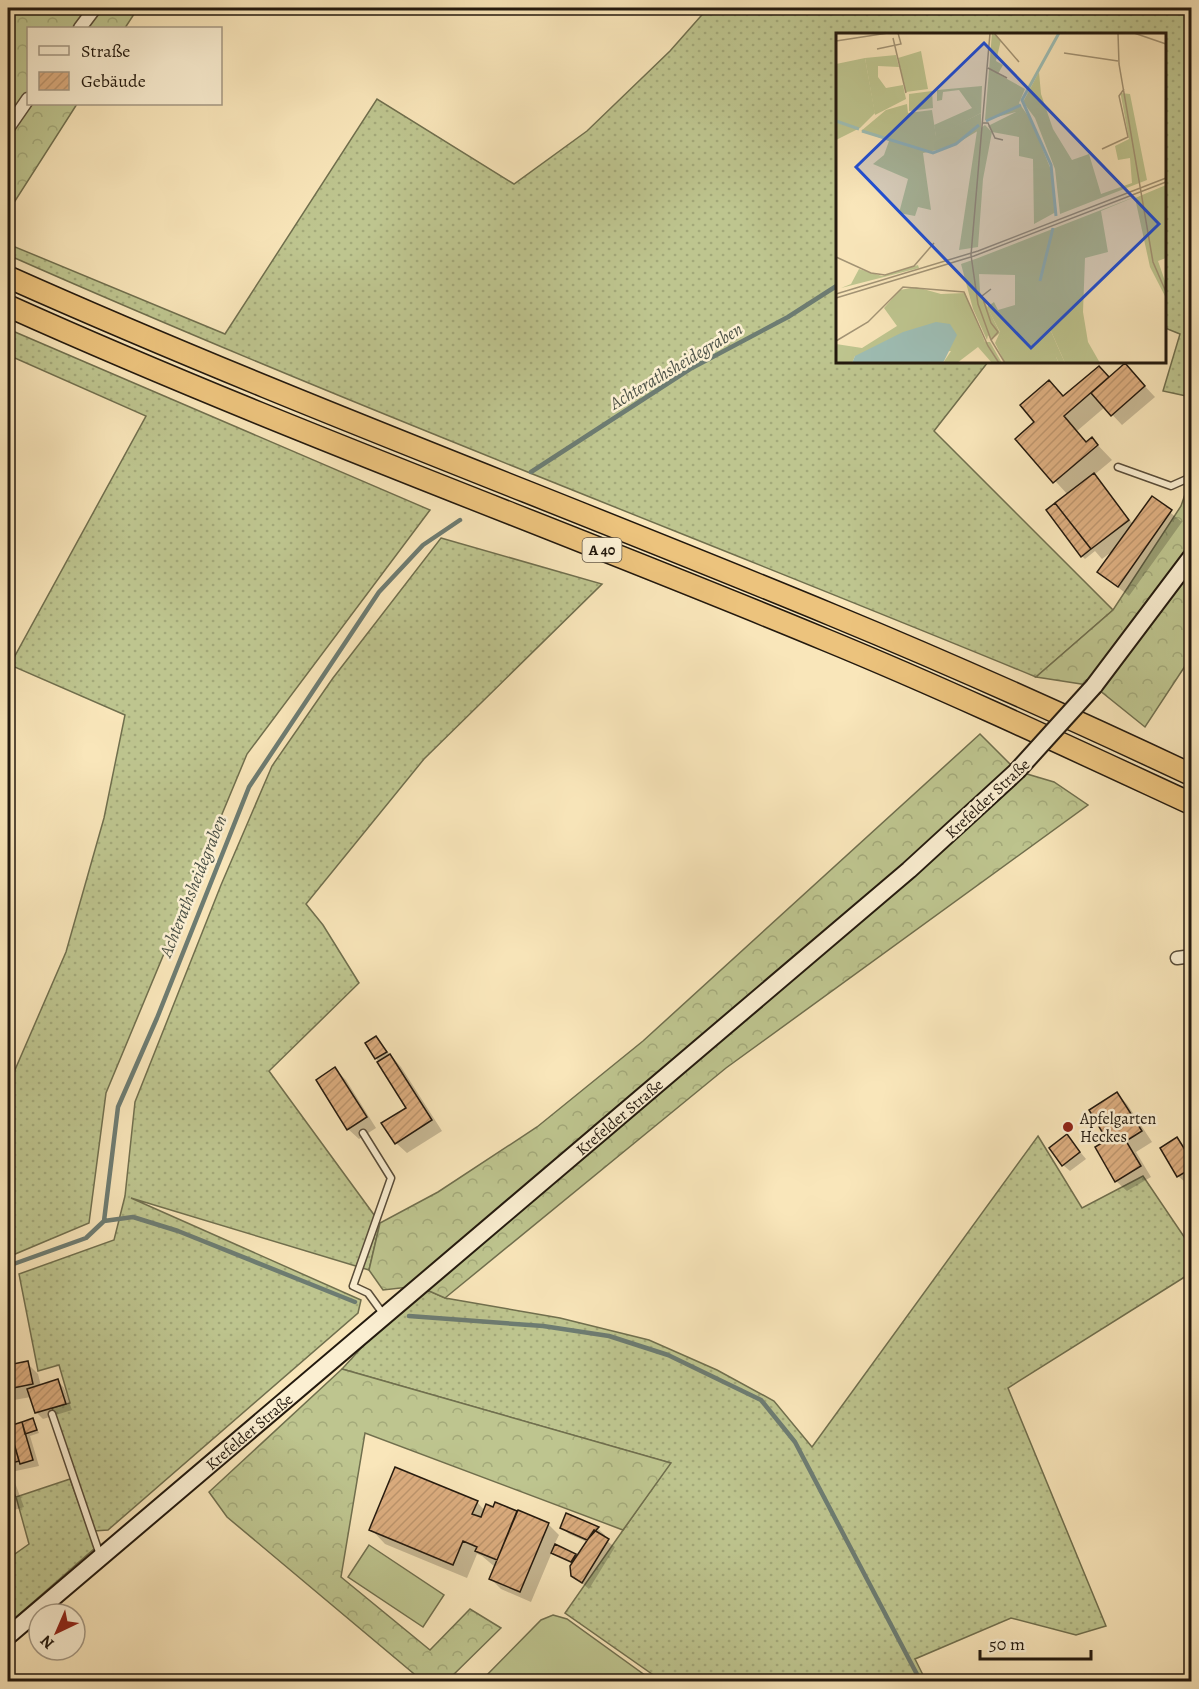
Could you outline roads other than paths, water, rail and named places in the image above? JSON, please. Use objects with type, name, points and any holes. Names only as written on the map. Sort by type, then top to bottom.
[{"type":"highway","name":"A 40","points":[[8,277],[290,399],[833,615],[1044,706],[1191,775]]},
{"type":"highway","name":"A 40","points":[[8,306],[277,421],[828,640],[1001,715],[1191,804]]},
{"type":"main road","name":"Krefelder Straße","points":[[8,1636],[909,870],[1017,771],[1094,686],[1191,556]]},
{"type":"street","points":[[81,27],[95,8]]},
{"type":"street","points":[[8,128],[27,100]]},
{"type":"street","points":[[1177,958],[1191,956]]},
{"type":"lane","points":[[1118,467],[1171,486],[1191,475]]},
{"type":"lane","points":[[363,1133],[391,1178],[353,1286],[368,1293],[384,1315]]},
{"type":"lane","points":[[52,1414],[101,1557]]},
{"type":"waterway","name":"Achterathsheidegraben","points":[[531,472],[690,369],[788,317],[836,286]]},
{"type":"waterway","name":"Achterathsheidegraben","points":[[8,1266],[86,1238],[104,1221],[118,1107],[157,1018],[249,787],[379,592],[423,545],[460,520]]},
{"type":"waterway","points":[[104,1221],[133,1217],[178,1231],[355,1302]]},
{"type":"waterway","points":[[409,1316],[543,1326],[609,1336],[668,1355],[761,1400],[795,1442],[921,1682]]},
{"type":"place","name":"Apfelgarten Heckes","points":[[1068,1127]]}]
